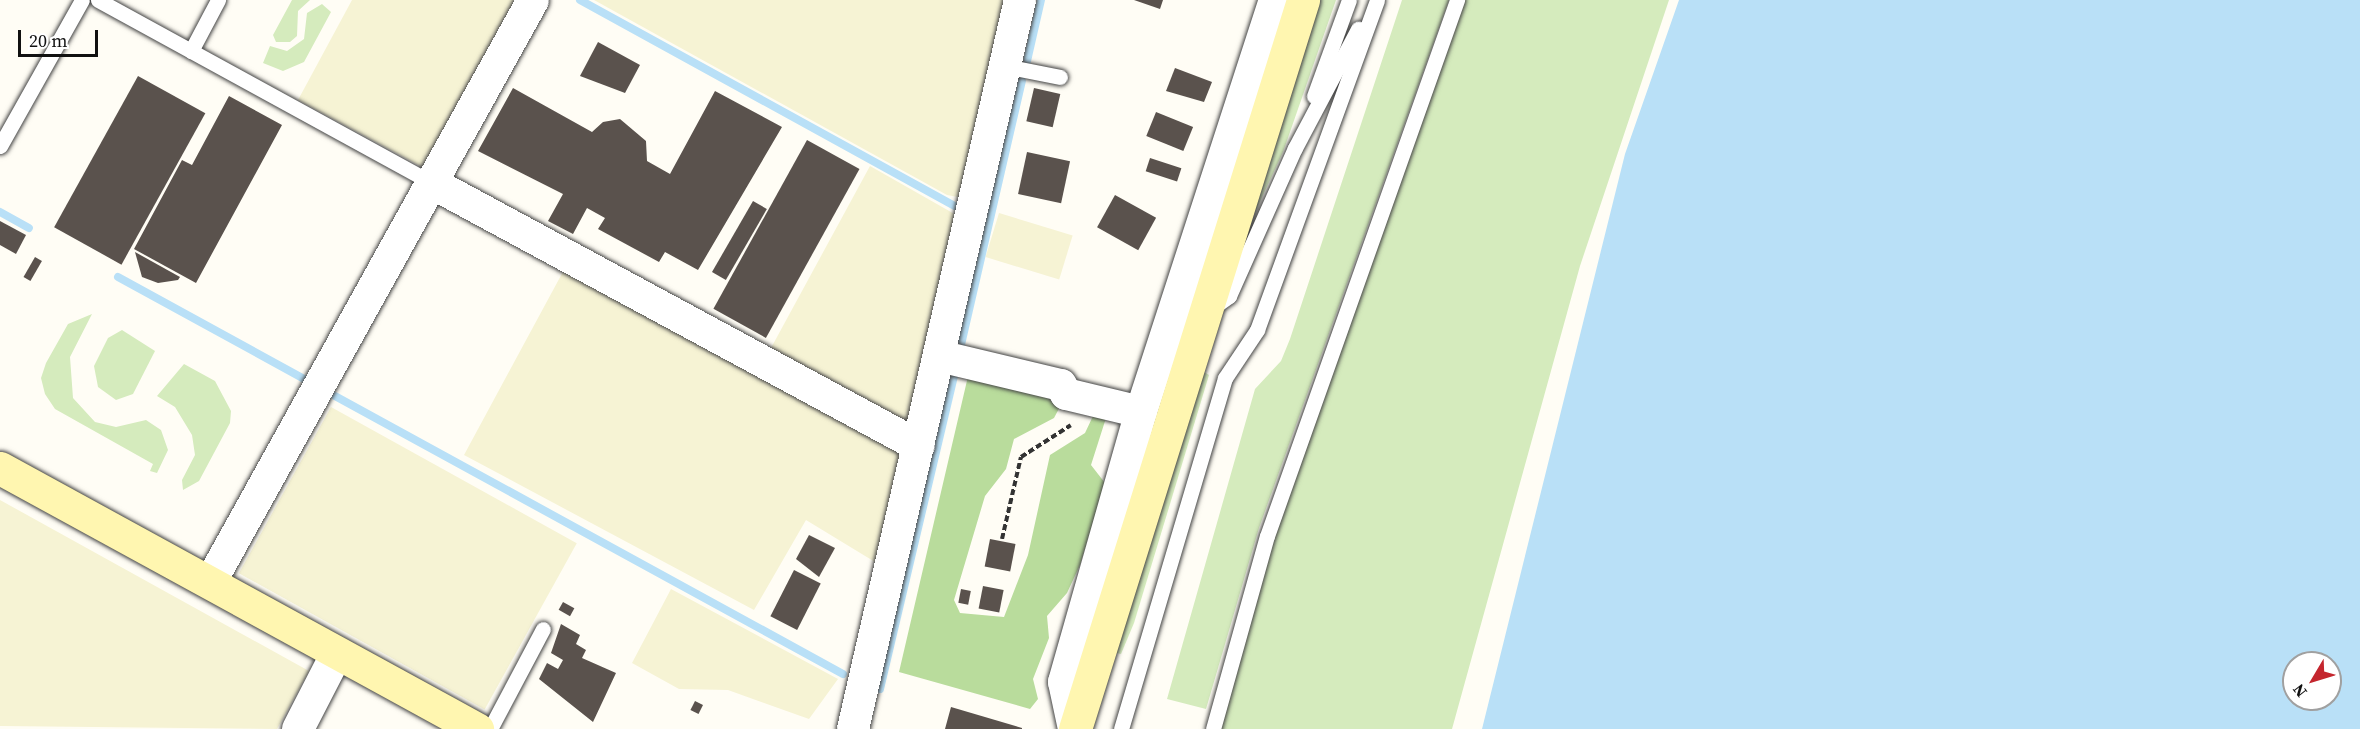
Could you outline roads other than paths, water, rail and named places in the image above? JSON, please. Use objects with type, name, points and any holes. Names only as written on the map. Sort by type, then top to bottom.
[{"type":"street","points":[[210,582],[533,0]]},
{"type":"street","points":[[853,729],[1020,0]]},
{"type":"street","points":[[1075,729],[1064,682],[1141,412],[1275,0]]},
{"type":"street","points":[[1075,729],[1200,317],[1303,0]]},
{"type":"street","points":[[432,183],[919,446]]},
{"type":"street","points":[[939,356],[1061,385],[1066,394],[1141,412]]},
{"type":"street","points":[[0,468],[477,729]]},
{"type":"street","points":[[297,729],[337,653]]},
{"type":"lane","points":[[0,146],[82,0]]},
{"type":"lane","points":[[98,0],[432,183]]},
{"type":"lane","points":[[191,51],[218,0]]},
{"type":"lane","points":[[1295,148],[1348,0]]},
{"type":"lane","points":[[1200,317],[1228,296],[1295,148],[1375,0]]},
{"type":"lane","points":[[1121,729],[1225,378],[1257,330],[1375,0]]},
{"type":"lane","points":[[1213,729],[1268,536],[1457,0]]},
{"type":"lane","points":[[1005,66],[1060,77]]},
{"type":"lane","points":[[490,729],[543,630]]},
{"type":"water","points":[[1679,0],[2360,0],[2360,729],[1482,729],[1625,154]]},
{"type":"waterway","points":[[580,0],[955,206]]},
{"type":"waterway","points":[[1027,61],[1041,0]]},
{"type":"waterway","points":[[960,349],[1022,81]]},
{"type":"waterway","points":[[0,212],[29,228]]},
{"type":"waterway","points":[[118,277],[310,382]]},
{"type":"waterway","points":[[880,689],[955,371]]},
{"type":"waterway","points":[[335,396],[843,674]]}]
